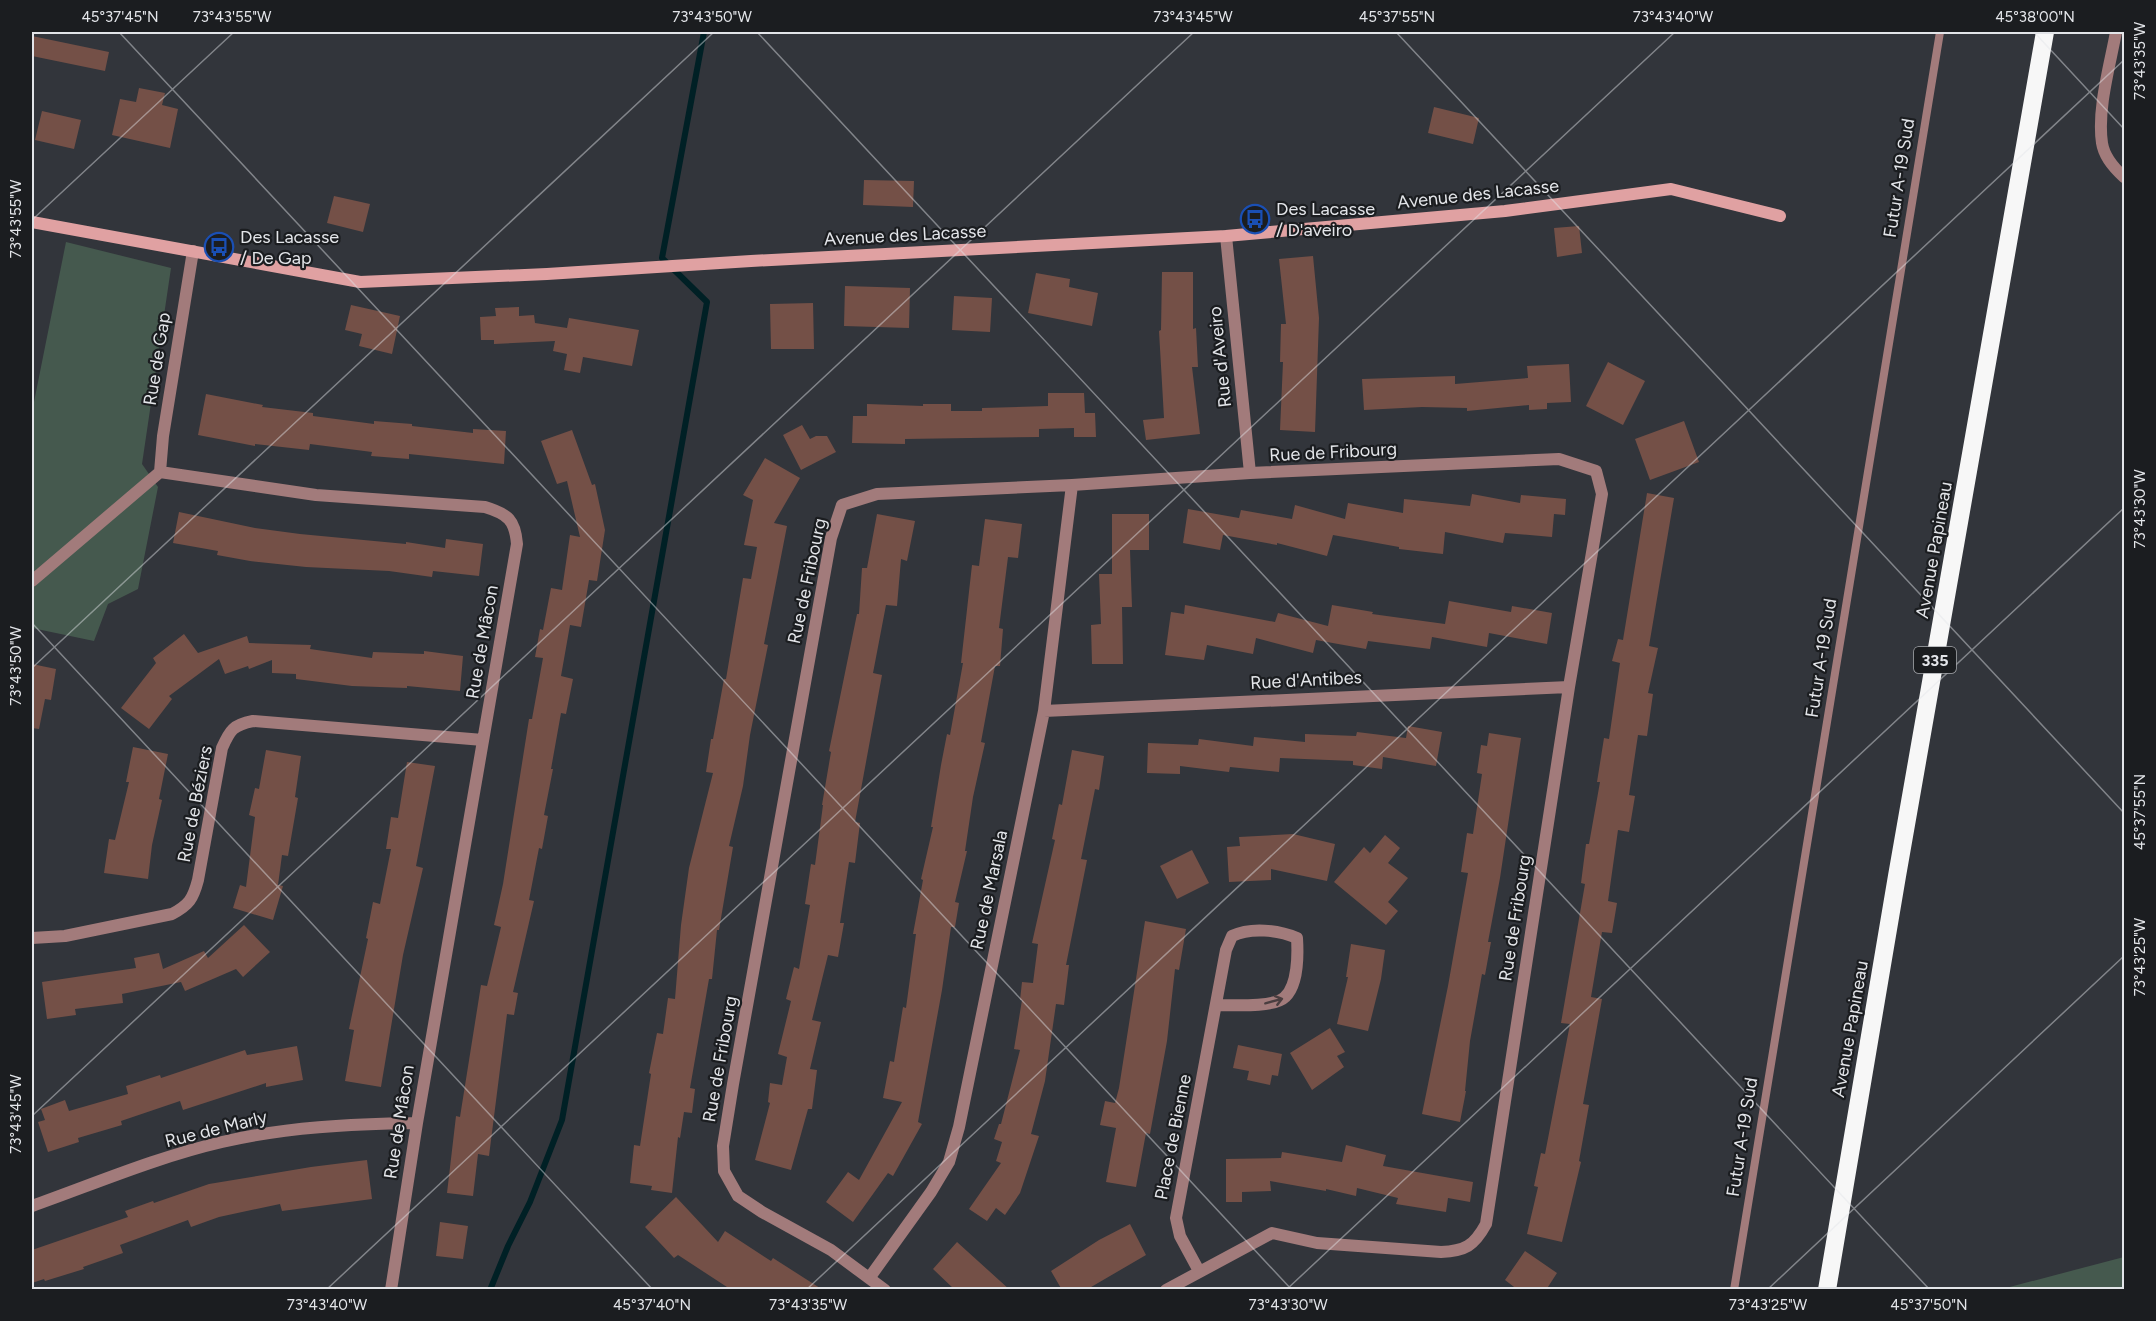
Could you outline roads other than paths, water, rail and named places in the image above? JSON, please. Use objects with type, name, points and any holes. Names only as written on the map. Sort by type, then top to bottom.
[{"type":"highway","name":"Avenue Papineau","points":[[1827,1290],[2045,32]]},
{"type":"street","points":[[2116,32],[2104,100],[2102,145],[2115,169],[2124,177]]},
{"type":"street","name":"Avenue des Lacasse","points":[[32,222],[360,282],[547,274],[1226,236],[1505,211],[1671,189],[1780,216]]},
{"type":"street","name":"Rue d'Aveiro","points":[[1226,236],[1250,473]]},
{"type":"street","name":"Rue de Gap","points":[[160,472],[163,436],[193,251]]},
{"type":"street","name":"Rue de Fribourg","points":[[885,1290],[831,1250],[738,1196],[724,1171],[723,1146],[733,1084],[831,538],[842,505],[877,494],[1072,485],[1250,473],[1559,459],[1596,471],[1602,494],[1569,687],[1486,1224],[1478,1238],[1460,1251],[1441,1252],[1317,1243],[1272,1233],[1166,1290]]},
{"type":"street","points":[[32,581],[160,472]]},
{"type":"street","name":"Rue de Mâcon","points":[[160,472],[316,495],[485,507],[501,512],[510,520],[516,532],[517,544],[417,1123],[391,1290]]},
{"type":"street","name":"Rue de Marsala","points":[[870,1277],[949,1162],[959,1127],[1044,711],[1072,485]]},
{"type":"street","name":"Rue d'Antibes","points":[[1044,711],[1569,687]]},
{"type":"street","name":"Rue de Béziers","points":[[32,938],[65,936],[172,914],[185,907],[194,896],[198,880],[222,748],[228,733],[238,724],[253,721],[483,740]]},
{"type":"street","name":"Place de Bienne","points":[[1199,1271],[1180,1236],[1176,1218],[1216,1005],[1227,950],[1232,936],[1241,932],[1283,932],[1297,938],[1298,959],[1292,985],[1285,998],[1270,1003],[1216,1005]]},
{"type":"street","name":"Rue de Marly","points":[[32,1206],[191,1150],[261,1134],[342,1124],[417,1123]]},
{"type":"lane","name":"Futur A-19 Sud","points":[[1734,1290],[1940,32]]},
{"type":"waterway","points":[[490,1290],[508,1246],[530,1202],[562,1120],[707,302],[662,258],[704,32]]},
{"type":"place","name":"Des Lacasse / D'aveiro","points":[[1255,219]]},
{"type":"place","name":"Des Lacasse / De Gap","points":[[219,247]]}]
